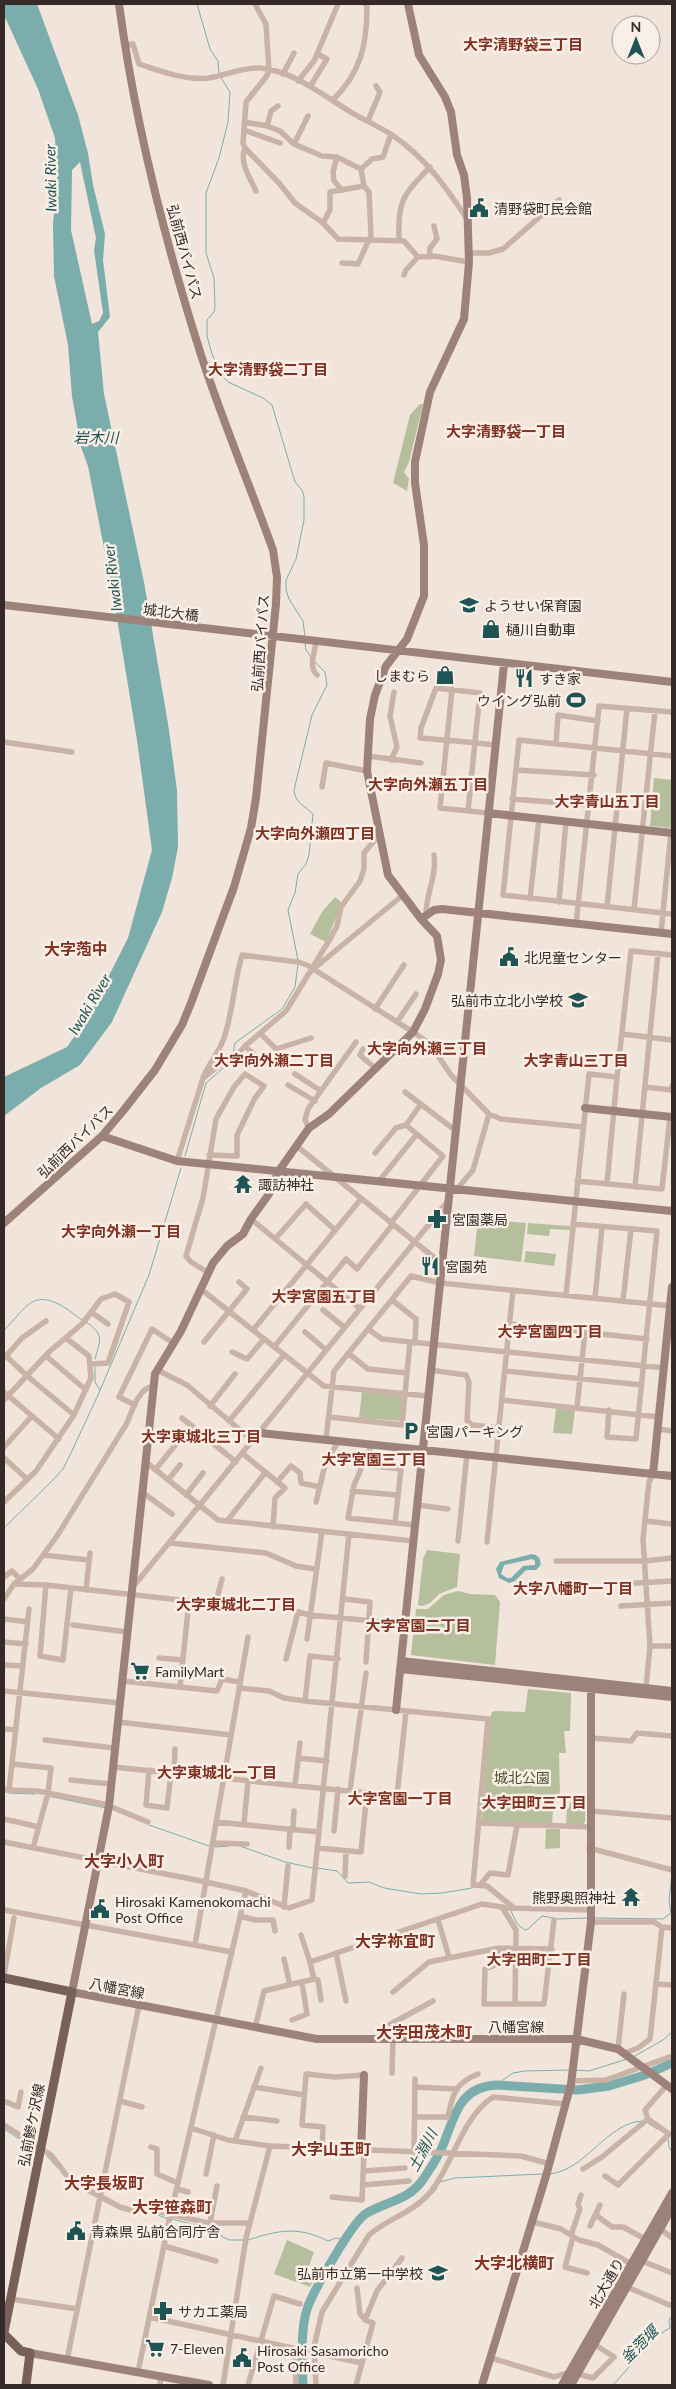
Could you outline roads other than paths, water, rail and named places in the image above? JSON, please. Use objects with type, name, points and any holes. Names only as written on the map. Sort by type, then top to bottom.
[{"type":"main road","points":[[4,1976],[72,1992]]},
{"type":"main road","name":"弘前鰺ケ沢線","points":[[30,2353],[21,2351],[4,2333],[72,1992]]},
{"type":"main road","points":[[26,2385],[30,2353]]},
{"type":"street","name":"弘前西バイパス","points":[[4,1223],[102,1136],[140,1092],[170,1046],[191,1003],[216,940],[251,828],[258,788],[274,637],[276,577],[273,550],[203,360],[182,294],[138,123],[118,4]]},
{"type":"street","points":[[255,4],[266,24],[269,70],[266,78],[246,102],[243,143],[246,148],[279,182],[295,203],[323,223],[338,239],[399,241],[409,244],[418,257]]},
{"type":"street","points":[[298,80],[314,61],[338,4]]},
{"type":"street","points":[[333,100],[344,89],[358,66],[367,32],[367,6],[365,4]]},
{"type":"street","points":[[72,1992],[109,1807],[142,1492],[157,1370],[202,1290],[213,1264],[227,1246],[243,1234],[269,1194],[278,1172],[298,1147],[309,1128],[329,1114],[413,1032],[433,991],[441,960],[438,936],[424,916],[403,895],[388,875],[367,771],[370,719],[375,695],[386,666],[407,639],[421,608],[425,589],[424,545],[415,483],[418,444],[430,392],[464,319],[469,262],[469,221],[464,175],[457,155],[451,112],[445,97],[419,55],[408,4]]},
{"type":"street","points":[[124,45],[133,44],[139,64],[194,78],[216,76],[241,68],[269,70],[311,85],[391,134],[430,167],[449,190],[469,221]]},
{"type":"street","points":[[283,74],[294,53]]},
{"type":"street","points":[[311,85],[327,59],[317,54]]},
{"type":"street","points":[[368,121],[380,92],[376,86]]},
{"type":"street","points":[[266,126],[271,111],[278,106]]},
{"type":"street","points":[[294,144],[308,116]]},
{"type":"street","points":[[245,122],[280,131],[294,144],[322,156],[337,157],[361,169]]},
{"type":"street","points":[[244,130],[280,143]]},
{"type":"street","points":[[361,169],[372,159],[383,157],[391,134]]},
{"type":"street","points":[[246,148],[243,157],[246,171],[256,191]]},
{"type":"street","points":[[337,157],[333,172],[334,181],[342,190]]},
{"type":"street","points":[[399,241],[401,203],[405,194],[430,167]]},
{"type":"street","points":[[342,263],[358,264],[370,239],[368,192],[364,186],[361,169]]},
{"type":"street","points":[[323,223],[330,210],[330,192],[364,186]]},
{"type":"street","points":[[469,253],[489,253],[503,249],[559,200]]},
{"type":"street","points":[[429,256],[430,248],[437,239],[434,226]]},
{"type":"street","points":[[404,275],[418,257],[429,256],[469,262]]},
{"type":"street","name":"城北大橋","points":[[4,604],[397,652],[672,682]]},
{"type":"street","points":[[316,642],[312,666],[313,672],[317,675]]},
{"type":"street","points":[[396,1710],[448,1201],[453,1188],[460,1085],[504,664]]},
{"type":"street","points":[[468,811],[475,743],[480,693],[436,688],[421,728],[420,738],[446,740],[475,743],[495,745]]},
{"type":"street","points":[[452,689],[440,808],[671,832],[661,933]]},
{"type":"street","points":[[391,760],[397,748],[390,716],[394,692]]},
{"type":"street","points":[[576,925],[594,775],[599,706],[672,712]]},
{"type":"street","points":[[607,907],[628,708]]},
{"type":"street","points":[[634,910],[655,711]]},
{"type":"street","points":[[556,744],[558,715],[598,720]]},
{"type":"street","points":[[672,756],[519,740],[503,895],[672,914]]},
{"type":"street","points":[[4,742],[72,752]]},
{"type":"street","points":[[368,756],[420,763]]},
{"type":"street","points":[[322,787],[326,763],[367,771]]},
{"type":"street","points":[[516,770],[594,775]]},
{"type":"street","points":[[512,799],[590,805]]},
{"type":"street","points":[[530,899],[538,818]]},
{"type":"street","points":[[558,902],[566,821]]},
{"type":"street","points":[[203,1078],[237,1055],[286,1011],[313,969],[337,926],[341,907],[360,881],[364,869],[364,853],[379,835]]},
{"type":"street","points":[[424,916],[426,899],[434,869],[434,855]]},
{"type":"street","points":[[313,969],[403,895]]},
{"type":"street","points":[[424,916],[442,909],[672,934]]},
{"type":"street","points":[[607,1184],[631,951],[672,955]]},
{"type":"street","points":[[635,1187],[658,954]]},
{"type":"street","points":[[177,1161],[203,1078],[208,1065],[218,1053],[228,1026],[234,982],[242,955],[298,962],[313,969],[398,1022],[430,1044],[460,1085],[489,1114],[500,1119],[583,1127]]},
{"type":"street","points":[[375,1009],[404,965]]},
{"type":"street","points":[[398,1022],[416,994]]},
{"type":"street","points":[[261,1034],[276,1049],[312,1038]]},
{"type":"street","points":[[622,1034],[672,1040]]},
{"type":"street","points":[[309,1128],[305,1116],[356,1042]]},
{"type":"street","points":[[245,1046],[261,1061],[271,1060]]},
{"type":"street","points":[[363,1048],[360,1055],[376,1068]]},
{"type":"street","points":[[209,1156],[236,1156],[237,1135],[255,1098],[264,1086],[245,1074],[234,1088],[216,1119],[209,1156],[203,1198],[186,1256],[190,1262],[209,1273]]},
{"type":"street","points":[[294,1074],[321,1091]]},
{"type":"street","points":[[566,1295],[589,1074],[617,1077]]},
{"type":"street","points":[[288,1085],[315,1101]]},
{"type":"street","points":[[645,1087],[672,1090],[672,1086]]},
{"type":"street","points":[[405,1092],[456,1131]]},
{"type":"street","points":[[375,1153],[396,1128],[406,1125],[421,1104]]},
{"type":"street","points":[[577,1181],[662,1189],[671,1117],[585,1108]]},
{"type":"street","points":[[453,1188],[473,1170],[489,1114]]},
{"type":"street","points":[[274,1347],[346,1259],[357,1269],[443,1156],[406,1125]]},
{"type":"street","points":[[379,1181],[417,1134]]},
{"type":"street","points":[[102,1136],[177,1161],[672,1211]]},
{"type":"street","points":[[298,1147],[442,1264]]},
{"type":"street","points":[[253,1330],[361,1199]]},
{"type":"street","points":[[132,1592],[359,1308],[448,1201]]},
{"type":"street","points":[[276,1238],[306,1204],[336,1230]]},
{"type":"street","points":[[251,1219],[359,1308]]},
{"type":"street","points":[[573,1224],[657,1231],[636,1439],[606,1437],[609,1410]]},
{"type":"street","points":[[595,1298],[602,1227]]},
{"type":"street","points":[[623,1301],[631,1229]]},
{"type":"street","points":[[326,1439],[334,1371],[411,1276],[440,1282],[671,1306]]},
{"type":"street","points":[[204,1342],[247,1289],[239,1282]]},
{"type":"street","points":[[646,1688],[650,1646],[645,1561],[645,1521],[649,1482],[653,1474],[670,1326],[672,1287]]},
{"type":"street","points":[[202,1290],[324,1386],[428,1396]]},
{"type":"street","points":[[487,1542],[513,1290]]},
{"type":"street","points":[[59,1439],[5,1396],[84,1322],[100,1299],[109,1295],[121,1296],[129,1302],[108,1363],[91,1364]]},
{"type":"street","points":[[329,1417],[402,1425],[407,1374],[416,1319],[392,1300]]},
{"type":"street","points":[[323,1310],[344,1327]]},
{"type":"street","points":[[91,1312],[108,1324]]},
{"type":"street","points":[[46,1321],[22,1338],[5,1355],[74,1415]]},
{"type":"street","points":[[510,1324],[647,1339]]},
{"type":"street","points":[[368,1328],[382,1339],[664,1368]]},
{"type":"street","points":[[135,1405],[119,1398],[152,1329],[173,1343]]},
{"type":"street","points":[[305,1332],[326,1350]]},
{"type":"street","points":[[578,1407],[585,1332]]},
{"type":"street","points":[[4,1502],[36,1471],[59,1439],[74,1415],[91,1378],[90,1356],[66,1338]]},
{"type":"street","points":[[232,1352],[247,1359],[264,1339]]},
{"type":"street","points":[[348,1353],[368,1370],[407,1374]]},
{"type":"street","points":[[229,1421],[284,1355]]},
{"type":"street","points":[[46,1356],[86,1390]]},
{"type":"street","points":[[157,1370],[178,1379],[253,1441]]},
{"type":"street","points":[[430,1370],[466,1375],[469,1382],[467,1421],[472,1425],[499,1428]]},
{"type":"street","points":[[505,1371],[642,1386]]},
{"type":"street","points":[[210,1406],[235,1374]]},
{"type":"street","points":[[4,1599],[14,1584],[33,1569],[57,1536],[128,1423],[135,1405],[145,1389],[154,1386]]},
{"type":"street","points":[[502,1400],[609,1410],[659,1417]]},
{"type":"street","points":[[4,1446],[32,1416]]},
{"type":"street","points":[[182,1418],[236,1462]]},
{"type":"street","points":[[658,1429],[672,1431]]},
{"type":"street","points":[[260,1433],[672,1476]]},
{"type":"street","points":[[156,1470],[178,1440]]},
{"type":"street","points":[[316,1502],[326,1461],[338,1441]]},
{"type":"street","points":[[372,1444],[352,1491],[348,1518],[415,1525]]},
{"type":"street","points":[[243,1454],[285,1488],[275,1498],[273,1527]]},
{"type":"street","points":[[458,1540],[467,1454]]},
{"type":"street","points":[[4,1458],[27,1479]]},
{"type":"street","points":[[146,1462],[218,1520],[413,1541]]},
{"type":"street","points":[[168,1480],[180,1465]]},
{"type":"street","points":[[364,1465],[401,1469],[395,1523]]},
{"type":"street","points":[[278,1482],[290,1466],[300,1473],[301,1483],[320,1487]]},
{"type":"street","points":[[227,1521],[265,1472]]},
{"type":"street","points":[[186,1495],[203,1473]]},
{"type":"street","points":[[352,1491],[397,1495]]},
{"type":"street","points":[[142,1492],[166,1506],[172,1514]]},
{"type":"street","points":[[417,1505],[440,1505],[448,1509]]},
{"type":"street","points":[[645,1521],[672,1524]]},
{"type":"street","points":[[307,1639],[315,1570],[322,1531]]},
{"type":"street","points":[[4,1842],[246,1891],[289,1908],[312,1900],[328,1761],[349,1534]]},
{"type":"street","points":[[170,1543],[266,1554],[276,1560],[315,1570]]},
{"type":"street","points":[[86,1590],[90,1553]]},
{"type":"street","points":[[42,1555],[89,1560]]},
{"type":"street","points":[[556,1561],[645,1561],[672,1558]]},
{"type":"street","points":[[4,1577],[12,1571],[20,1579]]},
{"type":"street","points":[[14,1584],[132,1592],[190,1602],[194,1605],[215,1606],[222,1580]]},
{"type":"street","points":[[619,1584],[672,1581]]},
{"type":"street","points":[[46,1585],[40,1656],[63,1660],[71,1588]]},
{"type":"street","points":[[344,1599],[370,1602],[366,1662]]},
{"type":"street","points":[[180,1687],[190,1602]]},
{"type":"street","points":[[620,1606],[672,1603]]},
{"type":"street","points":[[29,1609],[12,1764],[6,1790],[47,1795],[109,1807],[148,1822]]},
{"type":"street","points":[[286,1659],[298,1612],[310,1615],[405,1624]]},
{"type":"street","points":[[4,1619],[28,1622]]},
{"type":"street","points":[[73,1625],[127,1632]]},
{"type":"street","points":[[195,1945],[248,1637]]},
{"type":"street","points":[[4,1642],[26,1644]]},
{"type":"street","points":[[650,1646],[672,1646]]},
{"type":"street","points":[[305,1701],[310,1656],[338,1659]]},
{"type":"street","points":[[159,1658],[183,1660]]},
{"type":"street","points":[[4,1665],[23,1666]]},
{"type":"street","points":[[401,1665],[672,1697]]},
{"type":"street","points":[[350,1790],[366,1673]]},
{"type":"street","points":[[122,1681],[217,1691],[222,1679],[269,1691],[284,1698],[488,1719],[473,1885],[487,1886],[509,1908],[516,1930],[515,2004]]},
{"type":"street","points":[[591,1686],[672,1691]]},
{"type":"street","points":[[482,2385],[550,2164],[571,2083],[590,1917],[591,1686]]},
{"type":"street","points":[[4,1691],[120,1703]]},
{"type":"street","points":[[113,1767],[325,1787],[397,1796],[406,1711]]},
{"type":"street","points":[[118,1722],[232,1735]]},
{"type":"street","points":[[4,1729],[16,1730]]},
{"type":"street","points":[[591,1738],[631,1741],[637,1733],[672,1736]]},
{"type":"street","points":[[45,1740],[114,1748]]},
{"type":"street","points":[[295,1785],[300,1743]]},
{"type":"street","points":[[149,1770],[146,1805],[167,1808],[175,1749]]},
{"type":"street","points":[[298,1758],[328,1761]]},
{"type":"street","points":[[12,1764],[51,1768],[47,1795],[33,1848]]},
{"type":"street","points":[[70,1780],[111,1784]]},
{"type":"street","points":[[244,1824],[248,1781]]},
{"type":"street","points":[[334,1830],[338,1789]]},
{"type":"street","points":[[317,1848],[361,1852],[367,1792]]},
{"type":"street","points":[[289,1847],[294,1811]]},
{"type":"street","points":[[591,1811],[672,1818]]},
{"type":"street","points":[[4,1819],[39,1827]]},
{"type":"street","points":[[216,1822],[319,1832]]},
{"type":"street","points":[[479,1823],[590,1827]]},
{"type":"street","points":[[480,1885],[490,1873],[508,1875],[517,1825]]},
{"type":"street","points":[[212,1845],[247,1844]]},
{"type":"street","points":[[589,1848],[672,1870]]},
{"type":"street","points":[[345,1876],[346,1851]]},
{"type":"street","points":[[284,1907],[288,1866]]},
{"type":"street","points":[[138,2372],[170,2218],[246,1891]]},
{"type":"street","points":[[310,1962],[482,1904],[590,1917],[654,1922],[662,1927],[672,1928]]},
{"type":"street","points":[[4,1910],[232,1952]]},
{"type":"street","points":[[240,1916],[255,1920],[273,1920],[275,1931]]},
{"type":"street","points":[[4,1976],[14,1918]]},
{"type":"street","points":[[438,1920],[449,1958]]},
{"type":"street","points":[[499,1948],[495,1965],[484,1969],[484,2004],[544,2004],[554,1920]]},
{"type":"street","points":[[571,2083],[606,2080],[625,2075],[638,2048],[650,2039],[662,1927]]},
{"type":"street","points":[[301,1935],[314,1979],[318,1980],[321,2000]]},
{"type":"street","points":[[392,1992],[429,1962],[499,1948],[552,1949]]},
{"type":"street","points":[[336,1953],[346,2001]]},
{"type":"street","points":[[284,1959],[290,1985]]},
{"type":"street","points":[[256,2028],[264,1991],[314,1979]]},
{"type":"street","points":[[292,2020],[307,2014],[302,1983]]},
{"type":"street","points":[[656,1984],[672,1985]]},
{"type":"street","name":"八幡宮線","points":[[72,1992],[317,2039],[576,2039],[633,2059]]},
{"type":"street","points":[[624,1994],[633,2059],[667,2084],[645,2110],[645,2121]]},
{"type":"street","points":[[392,2073],[391,2038],[388,2026],[433,2001]]},
{"type":"street","points":[[67,2360],[139,2005]]},
{"type":"street","points":[[633,2059],[672,2056]]},
{"type":"street","points":[[235,2140],[261,2068]]},
{"type":"street","points":[[322,2149],[323,2127],[302,2125],[306,2074],[364,2075],[364,2171],[362,2200],[332,2197]]},
{"type":"street","points":[[414,2117],[448,2117],[450,2104],[456,2089],[466,2079],[478,2074]]},
{"type":"street","points":[[414,2153],[415,2079]]},
{"type":"street","points":[[254,2088],[304,2095]]},
{"type":"street","points":[[415,2088],[456,2089]]},
{"type":"street","points":[[4,2101],[18,2106],[21,2092]]},
{"type":"street","points":[[316,2385],[312,2352],[322,2312],[360,2248],[378,2227],[410,2210],[427,2195],[453,2155],[476,2110],[494,2097],[567,2100]]},
{"type":"street","points":[[120,2101],[142,2107]]},
{"type":"street","points":[[243,2117],[277,2121]]},
{"type":"street","points":[[604,2176],[618,2185],[667,2136],[645,2121]]},
{"type":"street","points":[[583,2168],[602,2157],[645,2121]]},
{"type":"street","points":[[4,2125],[60,2165],[70,2181],[101,2199],[130,2210],[144,2208],[170,2218],[210,2223],[249,2224]]},
{"type":"street","points":[[191,2128],[235,2140],[270,2146],[453,2155],[521,2156],[550,2164]]},
{"type":"street","points":[[206,2174],[214,2135]]},
{"type":"street","points":[[223,2385],[245,2240],[270,2146]]},
{"type":"street","points":[[151,2147],[159,2152],[157,2174],[188,2192]]},
{"type":"street","points":[[364,2171],[406,2168]]},
{"type":"street","points":[[363,2185],[408,2181]]},
{"type":"street","points":[[210,2223],[217,2186]]},
{"type":"street","name":"北大通り","points":[[571,2385],[574,2372],[658,2226],[672,2193]]},
{"type":"street","points":[[581,2195],[578,2204],[580,2209],[565,2267],[587,2273]]},
{"type":"street","points":[[590,2226],[600,2205]]},
{"type":"street","name":"北大通り","points":[[562,2385],[594,2344],[627,2288],[646,2239],[672,2208]]},
{"type":"street","points":[[596,2214],[612,2227],[623,2227],[646,2239]]},
{"type":"street","points":[[532,2222],[561,2229],[572,2236],[598,2245],[637,2264],[672,2272]]},
{"type":"street","points":[[658,2226],[672,2238]]},
{"type":"street","points":[[164,2246],[216,2261]]},
{"type":"street","points":[[365,2319],[377,2291],[402,2258]]},
{"type":"street","points":[[356,2385],[373,2323],[360,2314],[357,2288]]},
{"type":"street","points":[[627,2288],[672,2306]]},
{"type":"street","points":[[248,2385],[274,2296],[300,2304]]},
{"type":"street","points":[[11,2299],[77,2309]]},
{"type":"street","points":[[149,2317],[362,2363]]},
{"type":"street","points":[[490,2358],[554,2377],[574,2372],[593,2378],[614,2357],[594,2344]]},
{"type":"street","points":[[295,2349],[296,2385]]},
{"type":"street","points":[[30,2353],[209,2385]]},
{"type":"street","points":[[160,2385],[161,2376]]},
{"type":"water","name":"岩木川","points":[[4,4],[37,4],[78,115],[105,234],[103,260],[110,317],[98,332],[104,394],[144,582],[169,730],[177,791],[178,847],[172,878],[162,912],[112,1022],[80,1065],[41,1088],[4,1116],[4,1077],[67,1047],[88,1017],[128,938],[152,850],[137,740],[113,594],[88,466],[81,447],[72,396],[68,345],[54,276],[53,224],[57,178],[55,138],[38,89],[4,15]],"holes":[[[80,162],[96,238],[94,250],[103,313],[99,321],[92,324],[71,230],[72,170]]]},
{"type":"water","points":[[532,1554],[539,1558],[540,1566],[536,1570],[526,1570],[515,1581],[509,1583],[499,1578],[496,1569],[500,1562]],"holes":[[[532,1559],[535,1561],[535,1565],[523,1566],[511,1578],[501,1574],[504,1565]]]},
{"type":"waterway","points":[[197,4],[210,49],[218,61],[219,73]]},
{"type":"waterway","points":[[221,78],[230,92],[228,122],[219,158],[206,193],[206,253],[214,278],[215,307],[214,312],[207,320],[207,336],[212,354],[222,376],[228,382],[263,398],[272,405],[295,482],[302,490],[304,497],[304,520],[296,559],[286,580],[286,590],[289,599],[303,621],[305,636]]},
{"type":"waterway","points":[[305,643],[306,650],[311,657]]},
{"type":"waterway","points":[[298,960],[288,910],[295,893],[298,874],[306,864],[309,855],[313,814],[298,801],[294,790],[312,715],[327,685],[325,672],[315,662]]},
{"type":"waterway","points":[[233,1054],[235,1043],[282,1009],[295,987],[298,964]]},
{"type":"waterway","points":[[185,1156],[206,1083],[230,1062]]},
{"type":"waterway","points":[[4,1528],[63,1469],[70,1455],[98,1395],[149,1275],[181,1168]]},
{"type":"waterway","points":[[4,1330],[21,1311],[32,1302],[39,1300],[52,1301],[59,1304],[82,1320]]},
{"type":"waterway","points":[[86,1322],[96,1330],[100,1338],[95,1359]]},
{"type":"waterway","points":[[95,1366],[95,1382],[100,1390]]},
{"type":"waterway","points":[[9,1793],[35,1794]]},
{"type":"waterway","points":[[48,1796],[106,1808]]},
{"type":"waterway","points":[[149,1825],[209,1846]]},
{"type":"waterway","points":[[215,1847],[229,1846]]},
{"type":"waterway","points":[[240,1846],[285,1862],[313,1868]]},
{"type":"waterway","points":[[317,1868],[337,1871],[348,1883],[369,1882],[384,1888],[421,1894],[472,1888]]},
{"type":"waterway","points":[[594,1918],[663,1919],[671,1913],[669,1901],[672,1874]]},
{"type":"waterway","points":[[511,1911],[517,1924],[525,1930],[542,1916],[553,1918]]},
{"type":"waterway","points":[[557,1919],[588,1918]]},
{"type":"waterway","points":[[633,2057],[663,2040],[672,2032]]},
{"type":"waterway","points":[[575,2070],[589,2071],[627,2059]]},
{"type":"waterway","name":"土淵川","points":[[303,2385],[302,2345],[305,2315],[326,2271],[344,2241],[361,2218],[367,2213],[405,2196],[418,2185],[439,2154],[455,2114],[466,2097],[474,2091],[496,2085],[578,2090],[609,2086],[645,2075],[672,2063]]},
{"type":"waterway","points":[[496,2085],[513,2073],[569,2070]]},
{"type":"waterway","points":[[549,2174],[562,2171],[574,2165],[617,2130],[629,2124],[642,2121]]},
{"type":"waterway","points":[[648,2123],[657,2129]]},
{"type":"waterway","points":[[4,2129],[37,2150]]},
{"type":"waterway","points":[[668,2138],[669,2147],[672,2152]]},
{"type":"waterway","points":[[47,2156],[56,2166]]},
{"type":"waterway","points":[[440,2182],[455,2178],[543,2174]]},
{"type":"waterway","points":[[433,2193],[437,2188]]},
{"type":"waterway","points":[[156,2214],[168,2219]]},
{"type":"waterway","points":[[172,2219],[204,2227],[229,2240],[244,2240]]},
{"type":"waterway","points":[[248,2240],[288,2231],[307,2233],[328,2241],[336,2238],[345,2240]]},
{"type":"waterway","name":"釜萢堰","points":[[613,2385],[658,2335],[670,2328],[669,2320],[672,2316]]},
{"type":"place","name":"清野袋町民会館","points":[[479,208]]},
{"type":"place","name":"ようせい保育園","points":[[469,605]]},
{"type":"place","name":"樋川自動車","points":[[491,629]]},
{"type":"place","name":"しまむら","points":[[445,675]]},
{"type":"place","name":"すき家","points":[[524,678]]},
{"type":"place","name":"ウイング弘前","points":[[576,700]]},
{"type":"place","name":"北児童センター","points":[[509,957]]},
{"type":"place","name":"弘前市立北小学校","points":[[578,1000]]},
{"type":"place","name":"諏訪神社","points":[[243,1184]]},
{"type":"place","name":"宮園薬局","points":[[437,1219]]},
{"type":"place","name":"宮園苑","points":[[430,1266]]},
{"type":"place","name":"宮園パーキング","points":[[411,1431]]},
{"type":"place","name":"FamilyMart","points":[[140,1671]]},
{"type":"place","name":"熊野奥照神社","points":[[631,1897]]},
{"type":"place","name":"Hirosaki Kamenokomachi Post Office","points":[[100,1909]]},
{"type":"place","name":"青森県 弘前合同庁舎","points":[[76,2231]]},
{"type":"place","name":"弘前市立第一中学校","points":[[438,2273]]},
{"type":"place","name":"サカエ薬局","points":[[163,2311]]},
{"type":"place","name":"7-Eleven","points":[[155,2348]]},
{"type":"place","name":"Hirosaki Sasamoricho Post Office","points":[[242,2358]]},
{"type":"district","name":"大字清野袋三丁目","points":[[523,44]]},
{"type":"district","name":"大字清野袋二丁目","points":[[268,369]]},
{"type":"district","name":"大字清野袋一丁目","points":[[506,431]]},
{"type":"district","name":"大字向外瀬五丁目","points":[[428,784]]},
{"type":"district","name":"大字青山五丁目","points":[[607,801]]},
{"type":"district","name":"大字向外瀬四丁目","points":[[315,833]]},
{"type":"district","name":"大字萢中","points":[[76,948]]},
{"type":"district","name":"大字向外瀬三丁目","points":[[427,1048]]},
{"type":"district","name":"大字向外瀬二丁目","points":[[274,1060]]},
{"type":"district","name":"大字青山三丁目","points":[[576,1060]]},
{"type":"district","name":"大字向外瀬一丁目","points":[[121,1231]]},
{"type":"district","name":"大字宮園五丁目","points":[[324,1296]]},
{"type":"district","name":"大字宮園四丁目","points":[[550,1331]]},
{"type":"district","name":"大字東城北三丁目","points":[[201,1436]]},
{"type":"district","name":"大字宮園三丁目","points":[[374,1459]]},
{"type":"district","name":"大字八幡町一丁目","points":[[573,1588]]},
{"type":"district","name":"大字東城北二丁目","points":[[236,1604]]},
{"type":"district","name":"大字宮園二丁目","points":[[418,1625]]},
{"type":"district","name":"大字東城北一丁目","points":[[217,1772]]},
{"type":"district","name":"大字宮園一丁目","points":[[400,1798]]},
{"type":"district","name":"大字田町三丁目","points":[[534,1802]]},
{"type":"district","name":"大字小人町","points":[[124,1860]]},
{"type":"district","name":"大字祢宜町","points":[[395,1940]]},
{"type":"district","name":"大字田町二丁目","points":[[539,1959]]},
{"type":"district","name":"大字田茂木町","points":[[424,2031]]},
{"type":"district","name":"大字山王町","points":[[331,2148]]},
{"type":"district","name":"大字長坂町","points":[[104,2182]]},
{"type":"district","name":"大字笹森町","points":[[172,2206]]},
{"type":"district","name":"大字北横町","points":[[514,2262]]},
{"type":"water label","name":"Iwaki River","points":[[50,178]]},
{"type":"water label","name":"Iwaki River","points":[[112,578]]},
{"type":"water label","name":"Iwaki River","points":[[89,1004]]},
{"type":"park label","name":"城北公園","points":[[522,1777]]}]
